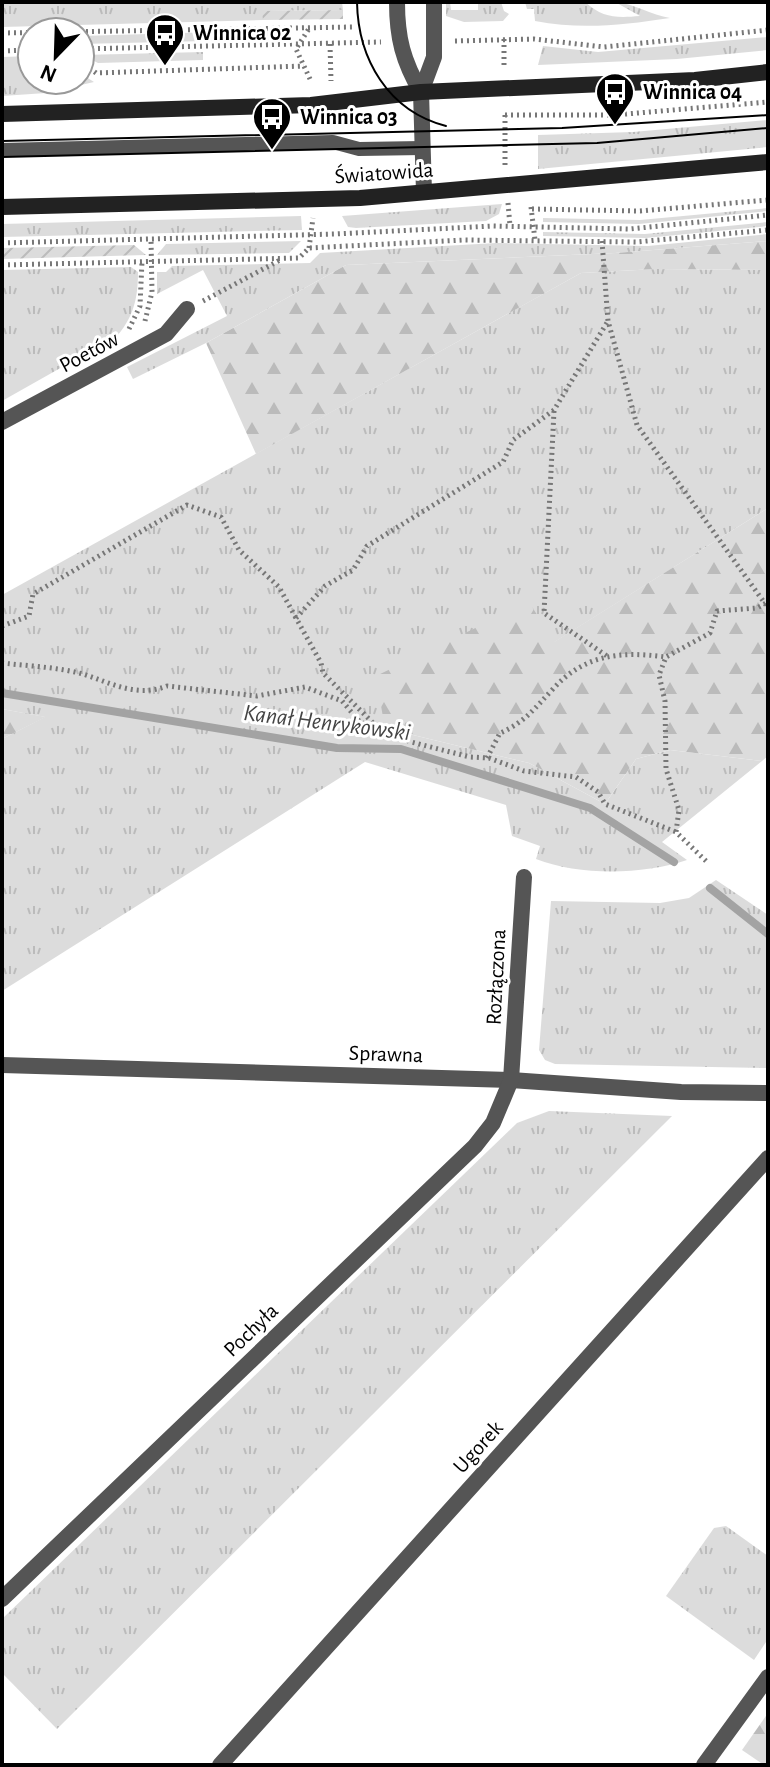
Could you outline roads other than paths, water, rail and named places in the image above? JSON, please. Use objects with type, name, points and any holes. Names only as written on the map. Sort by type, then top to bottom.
[{"type":"street","points":[[397,2],[398,42],[405,65],[421,92]]},
{"type":"street","points":[[424,192],[421,92],[434,57],[434,2]]},
{"type":"street","points":[[2,114],[311,105],[421,92],[695,80],[768,72]]},
{"type":"street","name":"Światowida","points":[[2,207],[334,199],[768,162]]},
{"type":"street","name":"Poetów","points":[[2,422],[166,334],[187,309]]},
{"type":"street","name":"Rozłączona","points":[[511,1080],[524,877]]},
{"type":"street","name":"Sprawna","points":[[2,1065],[511,1080],[681,1092],[768,1093]]},
{"type":"street","name":"Pochyła","points":[[2,1599],[475,1146],[493,1123],[511,1080]]},
{"type":"street","name":"Ugorek","points":[[220,1765],[768,1158]]},
{"type":"street","points":[[704,1765],[768,1677]]},
{"type":"lane","points":[[2,150],[333,142],[359,149],[422,148]]},
{"type":"waterway","name":"Kanał Henrykowski","points":[[2,693],[337,748],[401,749],[590,808],[674,862]]},
{"type":"waterway","name":"Kanał Henrykowski","points":[[710,888],[768,934]]},
{"type":"tram line","points":[[357,2],[363,43],[380,80],[408,108],[446,126]]},
{"type":"tram line","points":[[2,141],[562,128],[768,115]]},
{"type":"tram line","points":[[2,157],[597,143],[768,128]]},
{"type":"place","name":"Winnica 02","points":[[165,67]]},
{"type":"place","name":"Winnica 04","points":[[615,126]]},
{"type":"place","name":"Winnica 03","points":[[272,151]]}]
